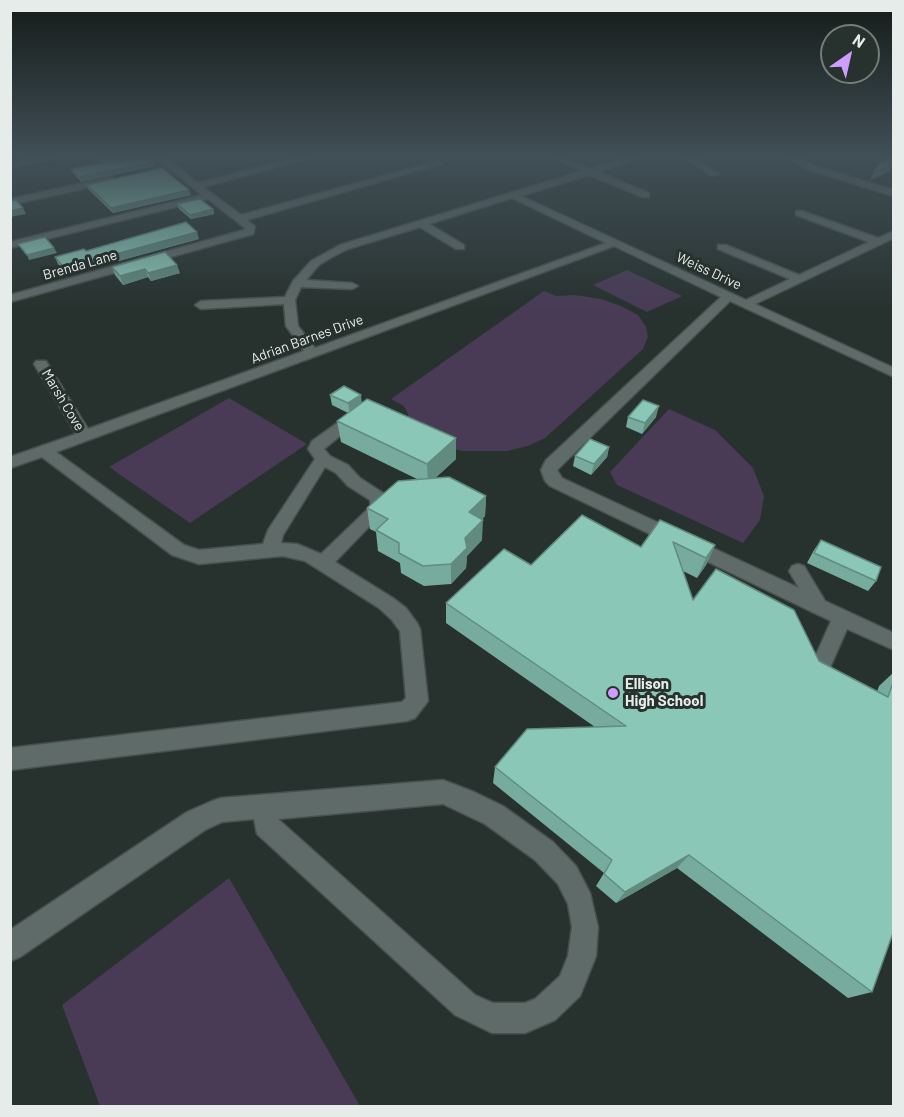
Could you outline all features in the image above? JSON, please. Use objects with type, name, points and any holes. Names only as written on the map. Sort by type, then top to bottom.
[{"type":"street","points":[[10,245],[156,209]]},
{"type":"street","points":[[226,209],[239,219],[272,209]]},
{"type":"street","points":[[312,353],[292,326],[289,300],[297,283],[315,263],[344,247],[466,209]]},
{"type":"street","name":"Weiss Drive","points":[[542,209],[728,296],[891,368]]},
{"type":"street","points":[[800,213],[877,241]]},
{"type":"street","name":"Brenda Lane","points":[[10,299],[245,234],[250,226],[239,219]]},
{"type":"street","points":[[421,223],[460,247]]},
{"type":"street","points":[[746,304],[894,234]]},
{"type":"street","name":"Adrian Barnes Drive","points":[[10,464],[614,243]]},
{"type":"street","points":[[723,247],[799,279]]},
{"type":"street","points":[[297,283],[352,286]]},
{"type":"street","points":[[728,296],[552,464],[549,470],[551,477],[556,482],[894,642]]},
{"type":"street","points":[[201,305],[289,300]]},
{"type":"street","name":"Marsh Cove","points":[[41,364],[85,436]]},
{"type":"street","points":[[322,564],[380,507],[377,497],[354,482],[342,469],[324,460],[316,449],[317,444],[352,419]]},
{"type":"street","points":[[10,759],[407,711],[417,701],[410,629],[399,614],[386,603],[297,550],[199,557],[178,550],[44,451]]},
{"type":"street","points":[[271,551],[274,534],[318,465],[324,460]]},
{"type":"street","points":[[798,571],[819,607]]},
{"type":"street","points":[[822,664],[842,618]]},
{"type":"street","points":[[10,947],[196,821],[221,810],[443,792],[466,800],[494,815],[544,851],[567,875],[581,902],[585,927],[582,956],[570,986],[544,1010],[525,1018],[492,1017],[465,1005],[266,825],[265,807]]},
{"type":"shaded area","points":[[627,270],[682,296],[647,312],[593,285]]},
{"type":"shaded area","points":[[544,291],[556,296],[575,295],[601,299],[621,306],[638,315],[646,327],[648,337],[643,349],[545,438],[528,446],[507,451],[462,451],[440,445],[412,423],[404,406],[391,399]]},
{"type":"shaded area","points":[[229,398],[307,444],[190,523],[109,467]]},
{"type":"shaded area","points":[[669,409],[715,430],[753,468],[764,496],[760,520],[743,543],[617,485],[610,472]]},
{"type":"shaded area","points":[[229,878],[360,1106],[100,1106],[62,1005]]},
{"type":"building","points":[[183,209],[213,209],[190,215]]},
{"type":"building","points":[[186,222],[197,232],[64,268],[55,257],[84,249],[86,251]]},
{"type":"building","points":[[45,237],[54,248],[27,255],[18,244]]},
{"type":"building","points":[[165,252],[177,265],[148,273],[145,269],[120,276],[112,267]]},
{"type":"building","points":[[344,386],[361,395],[348,403],[330,395]]},
{"type":"building","points":[[367,399],[456,438],[427,464],[337,421]]},
{"type":"building","points":[[643,400],[659,406],[645,423],[628,417]]},
{"type":"building","points":[[590,439],[609,447],[594,464],[575,456]]},
{"type":"building","points":[[449,477],[486,496],[469,512],[483,520],[465,538],[467,548],[451,564],[423,566],[399,553],[399,543],[376,530],[388,519],[367,508],[398,481]]},
{"type":"building","points":[[582,515],[641,547],[660,520],[715,545],[706,558],[673,542],[693,600],[716,569],[794,610],[819,661],[888,697],[894,680],[894,930],[872,992],[689,855],[625,892],[604,874],[612,860],[495,767],[527,729],[626,726],[446,603],[504,549],[531,565]]},
{"type":"building","points":[[821,540],[881,567],[876,581],[814,553]]},
{"type":"place","name":"Ellison High School","points":[[613,693]]}]
